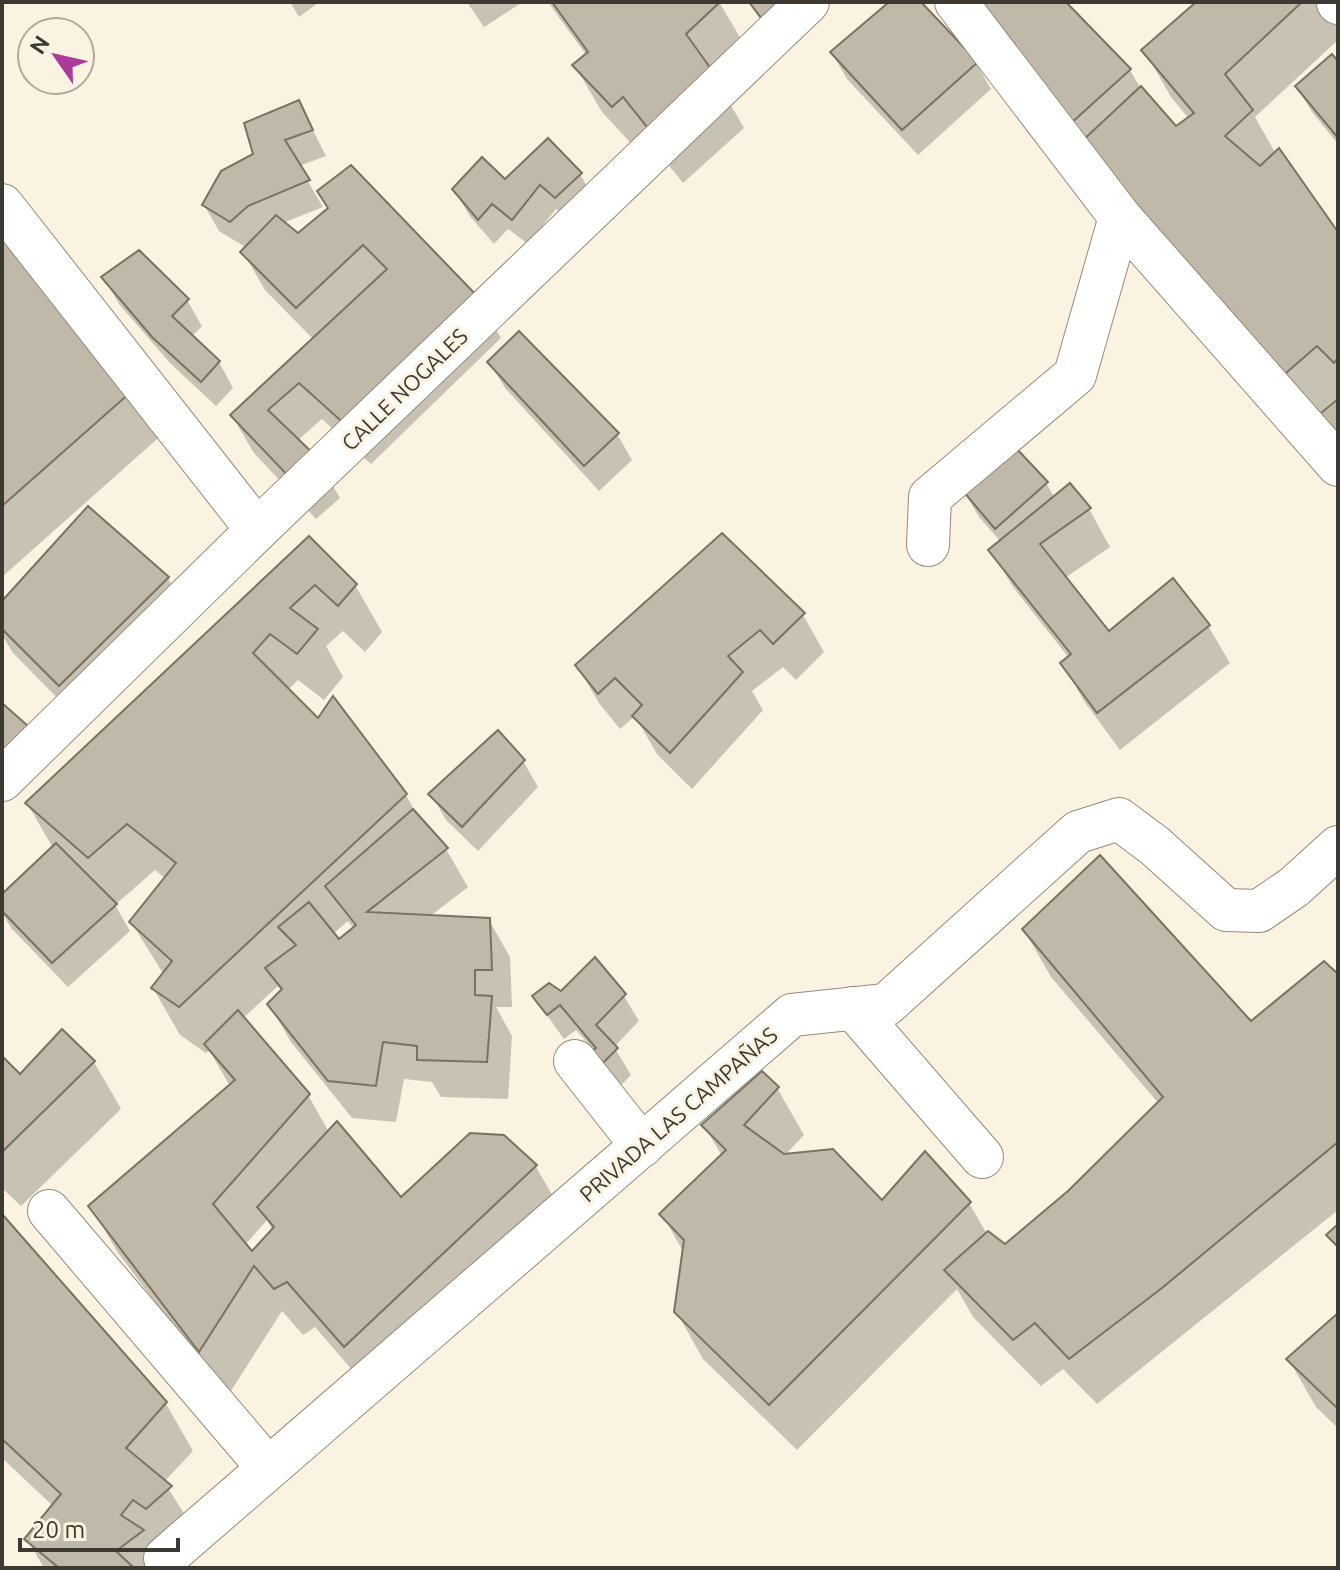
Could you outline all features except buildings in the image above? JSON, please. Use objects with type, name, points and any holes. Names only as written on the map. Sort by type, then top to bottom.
[{"type":"street","name":"CALLE NOGALES","points":[[2,780],[257,530],[808,2]]},
{"type":"street","points":[[956,2],[1120,217],[1338,465]]},
{"type":"street","points":[[2,205],[257,530]]},
{"type":"street","points":[[928,545],[930,497],[1075,375],[1120,217]]},
{"type":"street","name":"PRIVADA LAS CAMPAÑAS","points":[[165,1558],[792,1015],[886,1005],[1078,832],[1119,819],[1155,846],[1226,910],[1259,911],[1294,887],[1338,847]]},
{"type":"street","points":[[853,1008],[982,1157]]},
{"type":"street","points":[[575,1061],[642,1146]]},
{"type":"street","points":[[49,1211],[268,1468]]}]
